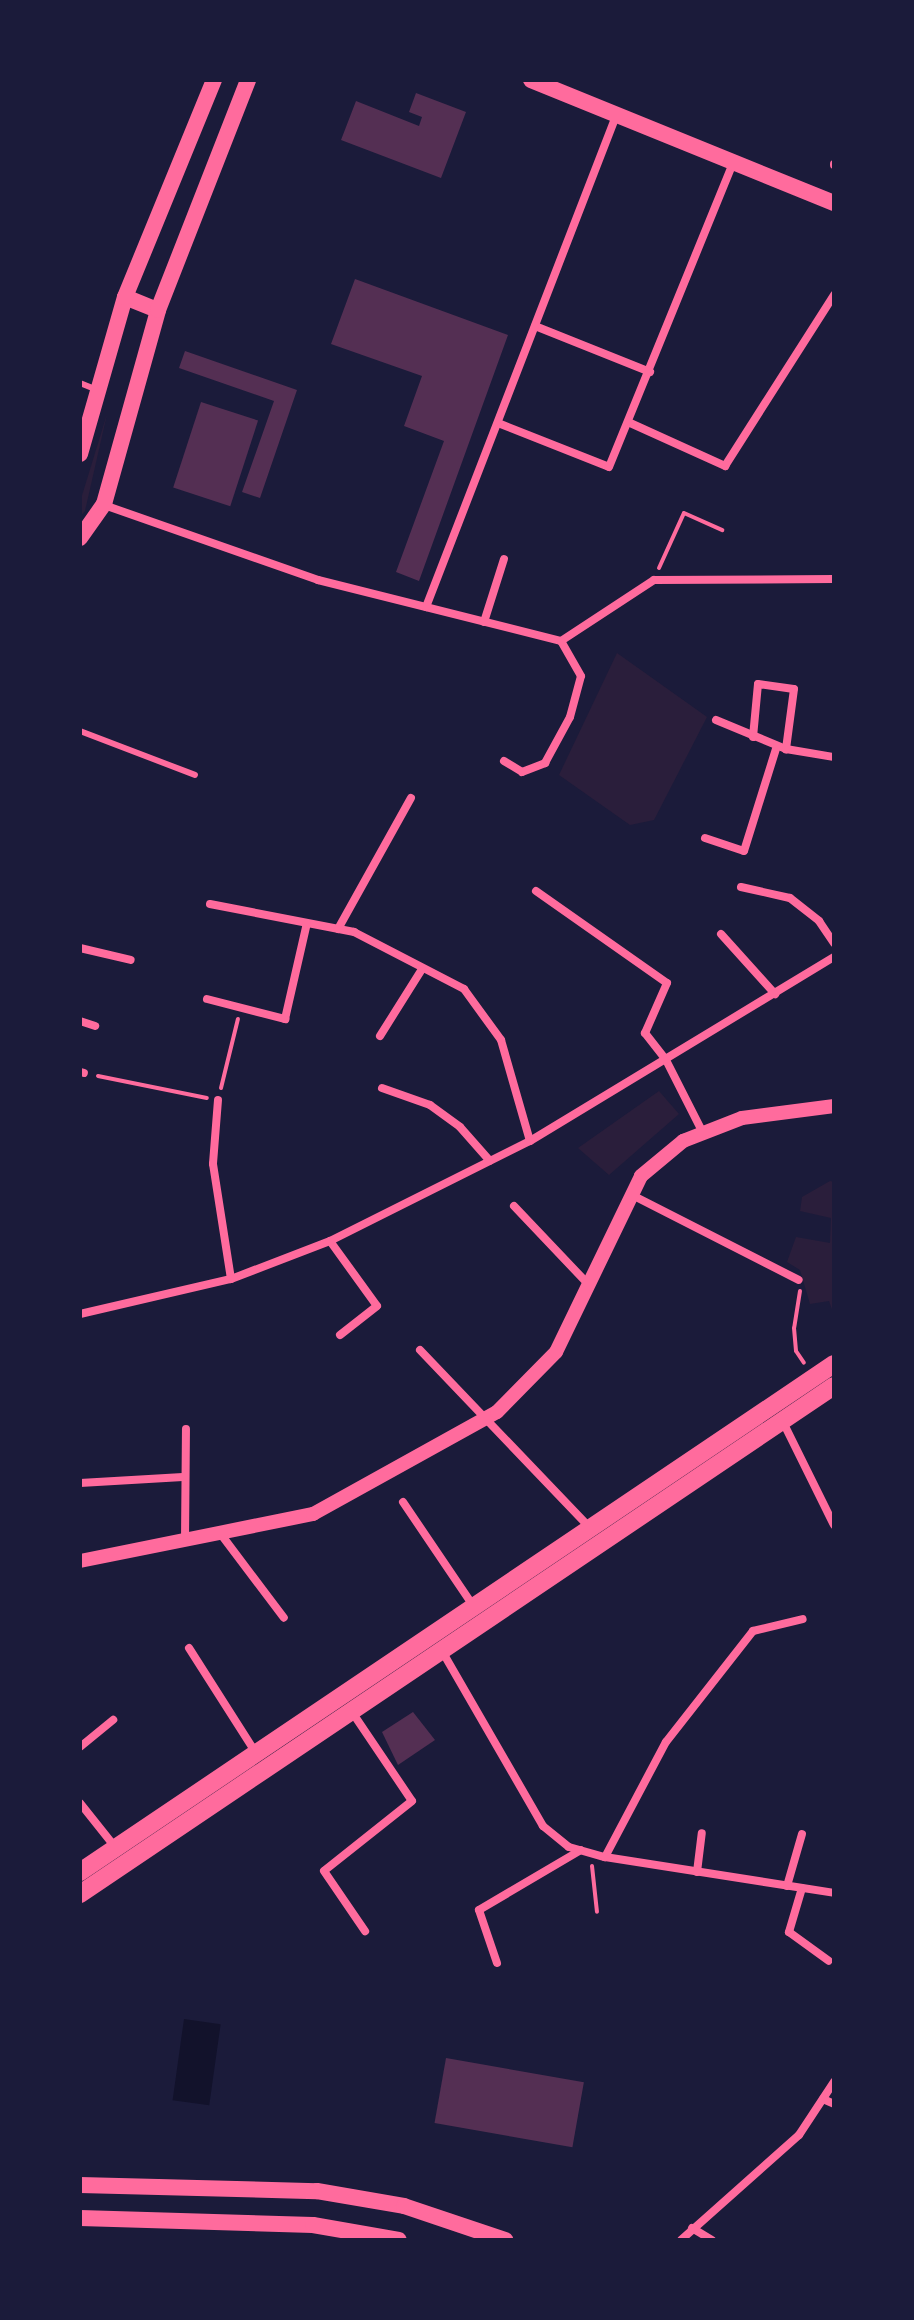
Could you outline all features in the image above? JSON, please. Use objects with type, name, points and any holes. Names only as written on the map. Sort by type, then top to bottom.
[{"type":"main road","points":[[80,454],[125,297],[214,80]]},
{"type":"main road","points":[[80,538],[104,504],[158,310],[248,80]]},
{"type":"main road","points":[[531,80],[834,203]]},
{"type":"main road","points":[[125,297],[158,310]]},
{"type":"main road","points":[[80,1872],[834,1364]]},
{"type":"main road","points":[[80,1894],[834,1386]]},
{"type":"main road","points":[[80,2185],[317,2191],[404,2206],[505,2240]]},
{"type":"main road","points":[[80,2218],[313,2225],[399,2240]]},
{"type":"street","points":[[426,607],[617,115]]},
{"type":"street","points":[[498,423],[609,467],[733,163]]},
{"type":"street","points":[[628,422],[725,466],[834,295]]},
{"type":"street","points":[[535,326],[650,372]]},
{"type":"street","points":[[104,504],[318,580],[561,641],[581,676],[570,717],[545,763],[522,772],[504,761]]},
{"type":"street","points":[[484,622],[504,559]]},
{"type":"street","points":[[561,641],[654,580],[834,579]]},
{"type":"street","points":[[705,838],[744,851],[781,748],[794,689],[758,684],[753,737]]},
{"type":"street","points":[[716,720],[781,748],[834,757]]},
{"type":"street","points":[[338,929],[411,798]]},
{"type":"street","points":[[741,887],[790,898],[819,921],[834,943]]},
{"type":"street","points":[[536,891],[667,983],[645,1033],[666,1060],[703,1133]]},
{"type":"street","points":[[210,904],[354,932],[464,989],[501,1040],[530,1141]]},
{"type":"street","points":[[207,999],[285,1019],[307,923]]},
{"type":"street","points":[[721,934],[775,994]]},
{"type":"street","points":[[80,948],[131,960]]},
{"type":"street","points":[[80,1314],[231,1279],[330,1241],[530,1141],[834,957]]},
{"type":"street","points":[[380,1036],[422,969]]},
{"type":"street","points":[[80,1021],[95,1026]]},
{"type":"street","points":[[382,1088],[430,1105],[460,1127],[490,1161]]},
{"type":"street","points":[[218,1100],[213,1164],[231,1279]]},
{"type":"street","points":[[80,1561],[313,1514],[485,1419],[556,1352],[641,1176],[683,1141],[742,1118],[834,1106]]},
{"type":"street","points":[[632,1195],[799,1280]]},
{"type":"street","points":[[514,1206],[589,1285]]},
{"type":"street","points":[[330,1241],[377,1306],[340,1335]]},
{"type":"street","points":[[420,1350],[590,1528]]},
{"type":"street","points":[[782,1421],[834,1525]]},
{"type":"street","points":[[185,1540],[183,1477],[186,1429]]},
{"type":"street","points":[[80,1483],[183,1477]]},
{"type":"street","points":[[403,1502],[474,1607]]},
{"type":"street","points":[[220,1533],[284,1618]]},
{"type":"street","points":[[605,1857],[666,1742],[753,1631],[803,1619]]},
{"type":"street","points":[[189,1648],[256,1753]]},
{"type":"street","points":[[442,1651],[543,1826],[586,1852],[605,1857],[834,1893]]},
{"type":"street","points":[[352,1711],[412,1801],[324,1871],[365,1931]]},
{"type":"street","points":[[80,1747],[113,1720]]},
{"type":"street","points":[[80,1803],[115,1848]]},
{"type":"street","points":[[697,1872],[702,1833]]},
{"type":"street","points":[[787,1886],[802,1834]]},
{"type":"street","points":[[497,1963],[479,1910],[586,1852]]},
{"type":"street","points":[[802,1888],[789,1932],[829,1961]]},
{"type":"street","points":[[681,2240],[799,2135],[834,2082]]},
{"type":"street","points":[[823,2099],[834,2104]]},
{"type":"street","points":[[692,2228],[712,2240]]},
{"type":"lane","points":[[80,383],[99,390]]},
{"type":"lane","points":[[80,731],[195,775]]},
{"type":"path","points":[[654,580],[684,513],[722,530]]},
{"type":"path","points":[[82,1072],[218,1100],[241,1008]]},
{"type":"path","points":[[799,1280],[796,1351],[814,1377]]},
{"type":"path","points":[[586,1852],[597,1912]]},
{"type":"shaded area","points":[[107,414],[85,511],[80,517],[80,502]]},
{"type":"shaded area","points":[[617,653],[707,717],[654,820],[630,825],[559,775]]},
{"type":"shaded area","points":[[659,1091],[679,1114],[609,1175],[578,1148]]},
{"type":"shaded area","points":[[830,1181],[834,1182],[834,1315],[829,1301],[810,1304],[800,1270],[787,1262],[796,1237],[830,1243],[831,1218],[800,1211],[802,1197]]},
{"type":"shaded area","points":[[184,2019],[221,2024],[209,2105],[173,2100]]},
{"type":"building","points":[[416,93],[466,112],[441,178],[341,140],[356,101],[419,126],[422,117],[409,112]]},
{"type":"building","points":[[355,279],[508,335],[419,581],[396,572],[444,441],[404,426],[422,376],[331,344]]},
{"type":"building","points":[[185,351],[297,390],[260,498],[242,492],[274,401],[179,368]]},
{"type":"building","points":[[201,402],[258,421],[230,506],[173,488]]},
{"type":"building","points":[[413,1712],[435,1740],[398,1765],[382,1732]]},
{"type":"building","points":[[446,2058],[584,2082],[572,2147],[435,2123]]}]
